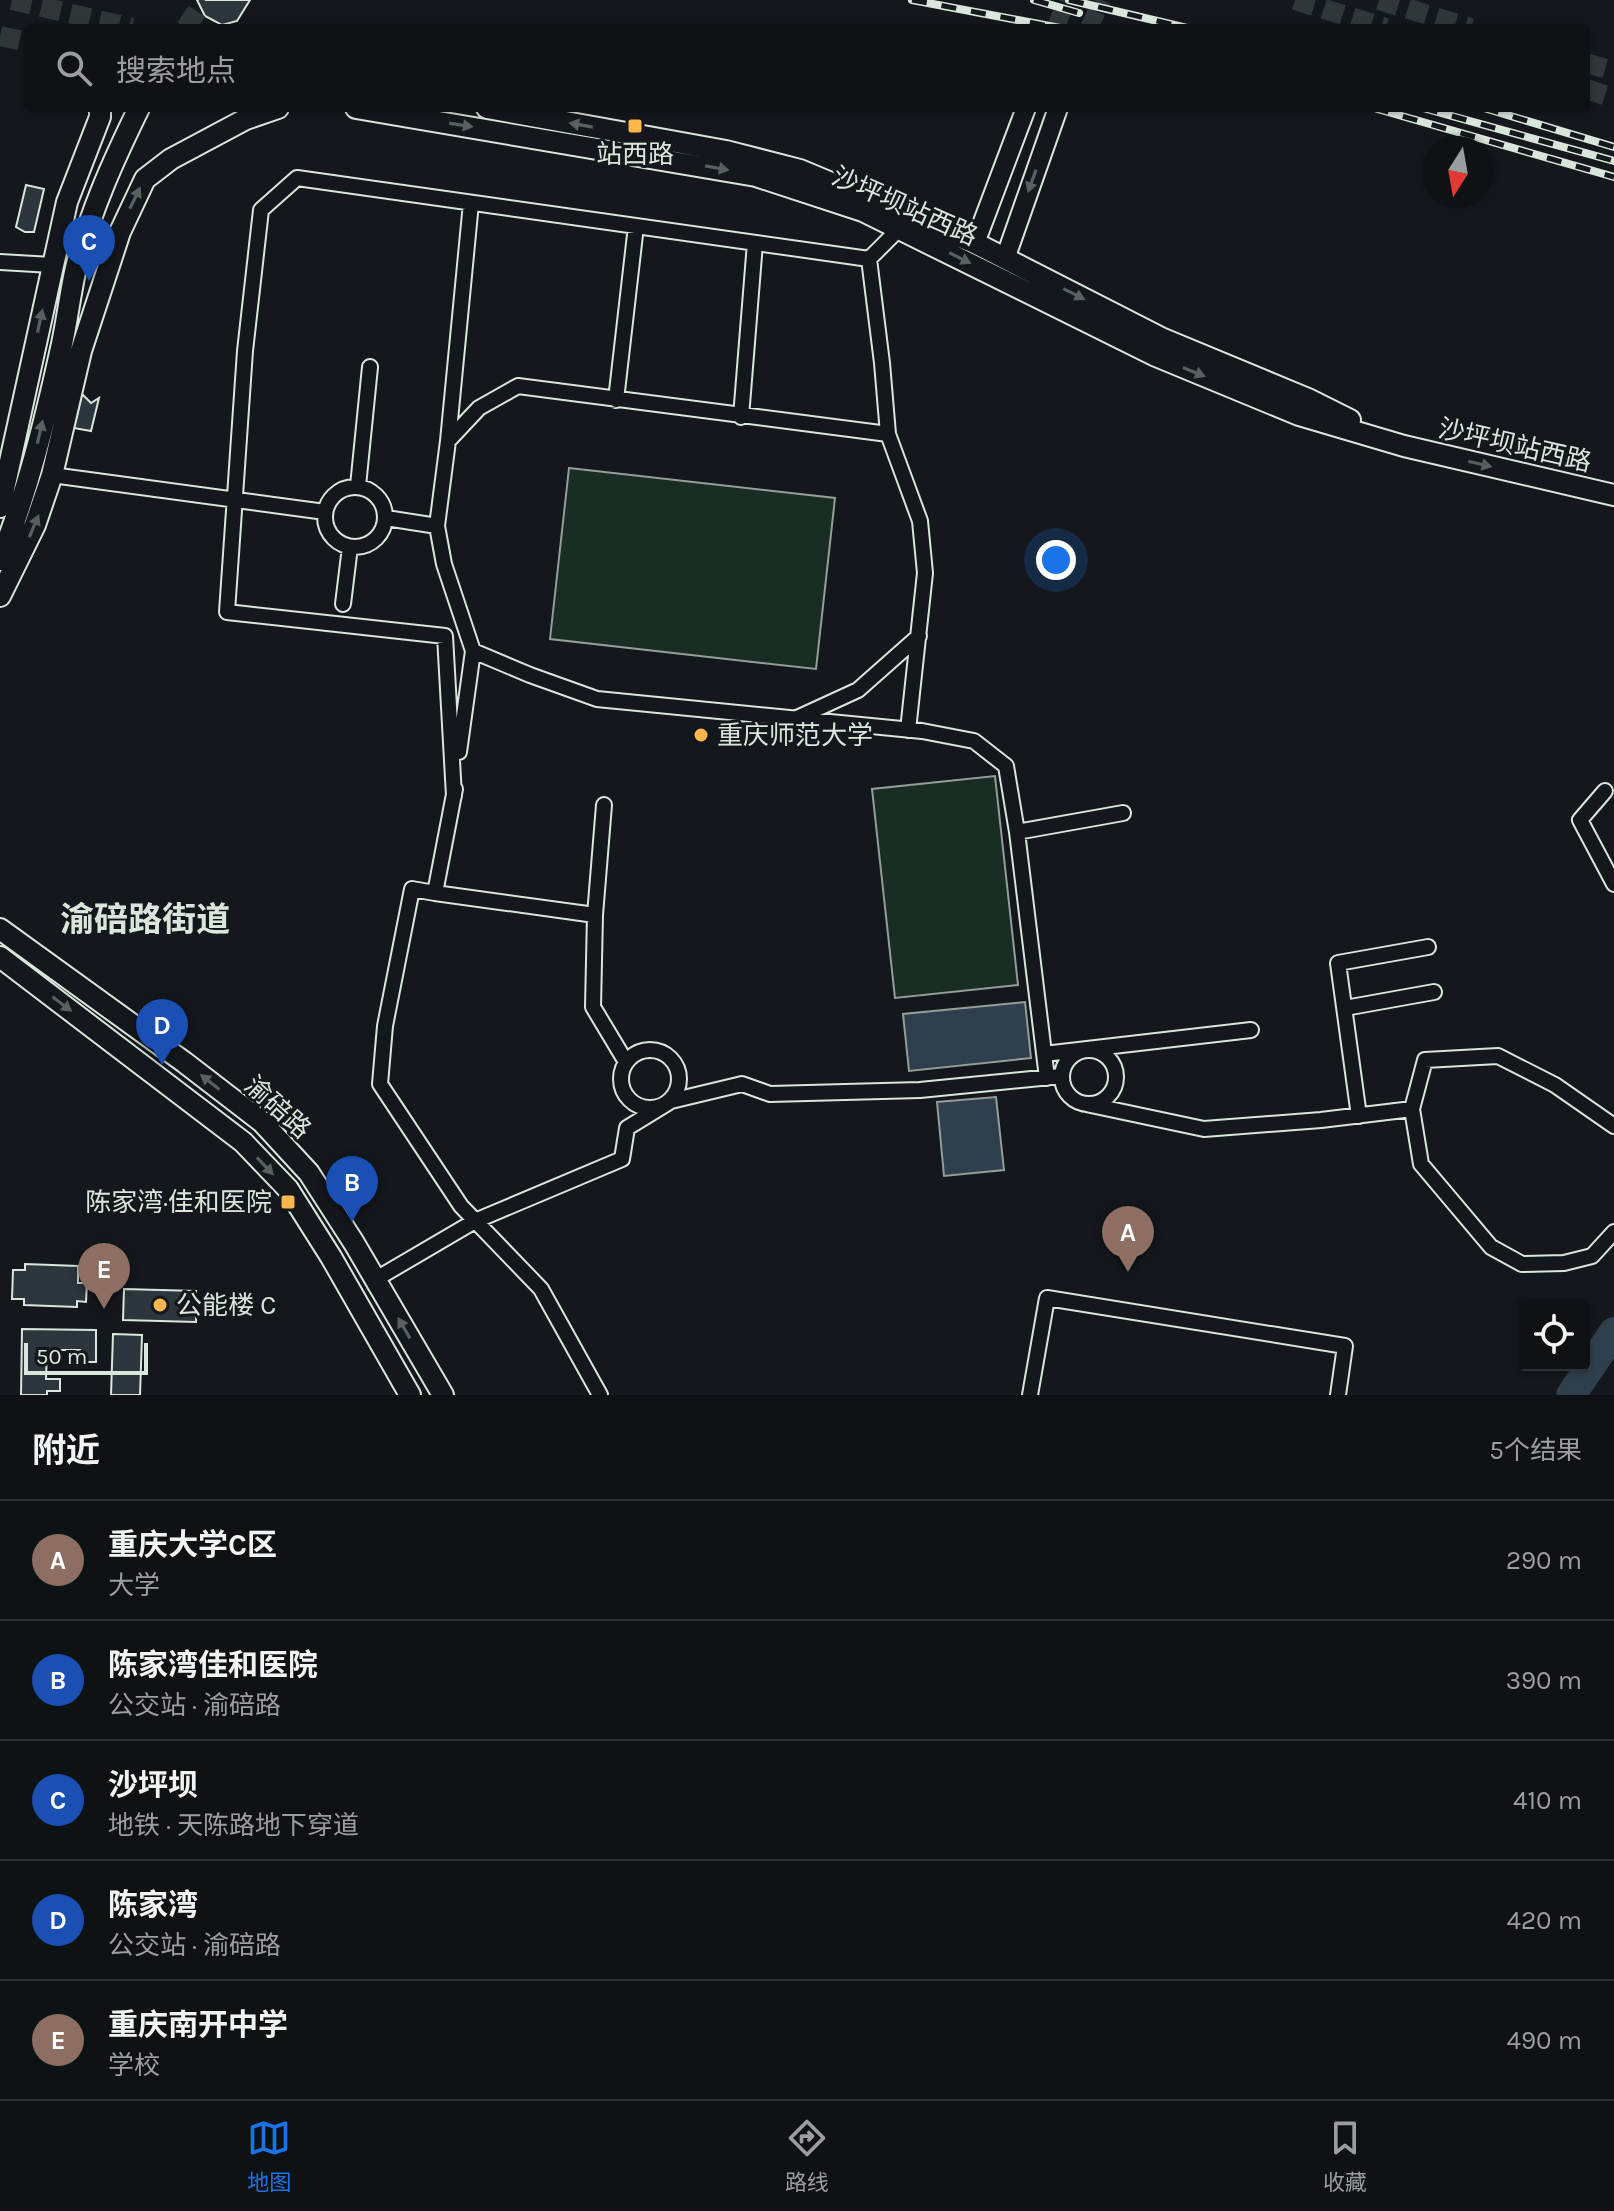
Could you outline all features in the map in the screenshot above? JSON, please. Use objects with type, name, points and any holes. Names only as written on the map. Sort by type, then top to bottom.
[{"type":"main road","points":[[0,507],[67,202],[100,112]]},
{"type":"main road","points":[[0,560],[31,472],[62,343],[75,271],[104,180],[137,112]]},
{"type":"main road","points":[[0,596],[35,525],[52,475],[81,351],[120,232],[145,179],[171,159],[233,126],[268,112]]},
{"type":"main road","name":"沙坪坝站西路","points":[[380,112],[756,176],[863,211],[1156,356],[1299,415],[1404,446],[1614,495]]},
{"type":"main road","name":"沙坪坝站西路","points":[[509,112],[763,158],[869,197],[975,243],[1161,338],[1308,399],[1404,446]]},
{"type":"main road","name":"渝碚路","points":[[0,929],[262,1122],[309,1173],[376,1279],[443,1395]]},
{"type":"main road","name":"渝碚路","points":[[0,957],[243,1142],[288,1189],[410,1395]]},
{"type":"street","points":[[975,243],[1024,112]]},
{"type":"street","points":[[1005,259],[1057,112]]},
{"type":"street","points":[[454,796],[445,636],[227,612],[232,502],[261,210],[297,178],[869,259]]},
{"type":"street","points":[[435,893],[454,796],[473,651],[444,564],[437,526],[471,203]]},
{"type":"street","points":[[616,400],[636,226]]},
{"type":"street","points":[[869,259],[899,229]]},
{"type":"street","points":[[741,417],[755,243]]},
{"type":"street","points":[[869,259],[888,434],[920,521],[925,573],[908,730]]},
{"type":"street","points":[[0,262],[52,265]]},
{"type":"street","points":[[358,486],[370,367]]},
{"type":"street","points":[[448,441],[479,408],[518,386],[888,434]]},
{"type":"street","points":[[52,475],[232,502],[325,512]]},
{"type":"street","points":[[358,486],[372,491],[383,503],[386,518],[381,534],[368,545],[350,547],[339,543],[331,535],[325,512],[331,499],[342,489],[358,486]]},
{"type":"street","points":[[386,518],[437,526]]},
{"type":"street","points":[[343,604],[350,547]]},
{"type":"street","points":[[797,719],[858,690],[919,636]]},
{"type":"street","points":[[473,651],[597,699],[908,730],[974,741],[1006,766],[1044,1054],[1054,1077],[1071,1097],[1086,1104],[1204,1129],[1412,1109]]},
{"type":"street","points":[[1605,791],[1580,820],[1614,884]]},
{"type":"street","points":[[604,805],[595,915],[593,1007],[626,1062]]},
{"type":"street","points":[[1017,832],[1123,813]]},
{"type":"street","points":[[595,915],[412,889],[385,1026],[380,1084],[461,1206],[541,1289],[600,1395]]},
{"type":"street","points":[[1359,1116],[1338,963],[1428,947]]},
{"type":"street","points":[[1345,1008],[1434,992]]},
{"type":"street","points":[[1044,1054],[1251,1030]]},
{"type":"street","points":[[376,1279],[475,1221],[622,1159],[627,1128],[671,1101],[680,1084],[680,1074],[670,1058],[662,1052],[642,1051],[626,1062],[621,1081],[628,1099],[645,1109],[655,1109],[671,1101],[742,1084],[770,1094],[785,1094],[920,1090],[1054,1077],[1069,1058],[1083,1050],[1092,1050],[1113,1063],[1116,1080],[1103,1100],[1086,1104]]},
{"type":"street","points":[[1614,1126],[1555,1085],[1498,1056],[1425,1060],[1412,1109],[1421,1164],[1491,1247],[1522,1264],[1564,1263],[1592,1256],[1614,1232]]},
{"type":"street","points":[[1030,1395],[1047,1298],[1345,1346],[1338,1395]]},
{"type":"green space","points":[[569,468],[835,498],[816,669],[550,639]]},
{"type":"green space","points":[[995,776],[1018,985],[895,998],[872,789]]},
{"type":"water","points":[[1025,1002],[1031,1058],[909,1071],[903,1014]]},
{"type":"water","points":[[996,1097],[1004,1170],[944,1176],[937,1102]]},
{"type":"building","points":[[197,0],[250,0],[237,21],[220,24],[205,16]]},
{"type":"building","points":[[26,185],[44,189],[34,232],[25,232],[16,227]]},
{"type":"building","points":[[82,394],[91,403],[99,398],[91,431],[74,428]]},
{"type":"building","points":[[25,1264],[78,1266],[78,1283],[87,1283],[86,1302],[77,1301],[77,1307],[24,1305],[24,1299],[12,1299],[13,1270],[25,1270]]},
{"type":"building","name":"公能楼 C","points":[[124,1289],[196,1291],[196,1322],[123,1320]]},
{"type":"building","points":[[22,1329],[96,1330],[96,1362],[80,1362],[80,1350],[47,1350],[46,1379],[60,1379],[60,1391],[47,1391],[47,1395],[21,1395]]},
{"type":"building","points":[[113,1334],[142,1335],[140,1395],[111,1395]]},
{"type":"waterway","points":[[1571,1395],[1614,1332]]},
{"type":"tunnel","points":[[12,0],[115,24]]},
{"type":"tunnel","points":[[189,24],[204,0]]},
{"type":"tunnel","points":[[1057,24],[1066,0]]},
{"type":"tunnel","points":[[1091,24],[1102,0]]},
{"type":"tunnel","points":[[1295,0],[1373,24]]},
{"type":"tunnel","points":[[1379,0],[1458,24]]},
{"type":"tunnel","points":[[0,36],[24,41]]},
{"type":"tunnel","points":[[1590,64],[1614,71]]},
{"type":"tunnel","points":[[1590,90],[1614,98]]},
{"type":"railway","points":[[912,0],[1039,24]]},
{"type":"railway","points":[[1034,0],[1079,13]]},
{"type":"railway","points":[[1069,0],[1170,24]]},
{"type":"railway","points":[[1388,112],[1614,177]]},
{"type":"railway","points":[[1437,112],[1614,161]]},
{"type":"railway","points":[[1497,112],[1614,147]]},
{"type":"place","name":"站西路","points":[[635,126]]},
{"type":"place","name":"沙坪坝","points":[[89,281]]},
{"type":"place","name":"重庆师范大学","points":[[701,735]]},
{"type":"place","name":"陈家湾","points":[[162,1065]]},
{"type":"place","name":"陈家湾·佳和医院","points":[[288,1202]]},
{"type":"place","name":"陈家湾佳和医院","points":[[352,1222]]},
{"type":"place","name":"重庆大学C区","points":[[1128,1272]]},
{"type":"place","name":"公能楼 C","points":[[160,1305]]},
{"type":"place","name":"重庆南开中学","points":[[104,1309]]},
{"type":"district","name":"渝碚路街道","points":[[145,919]]}]
